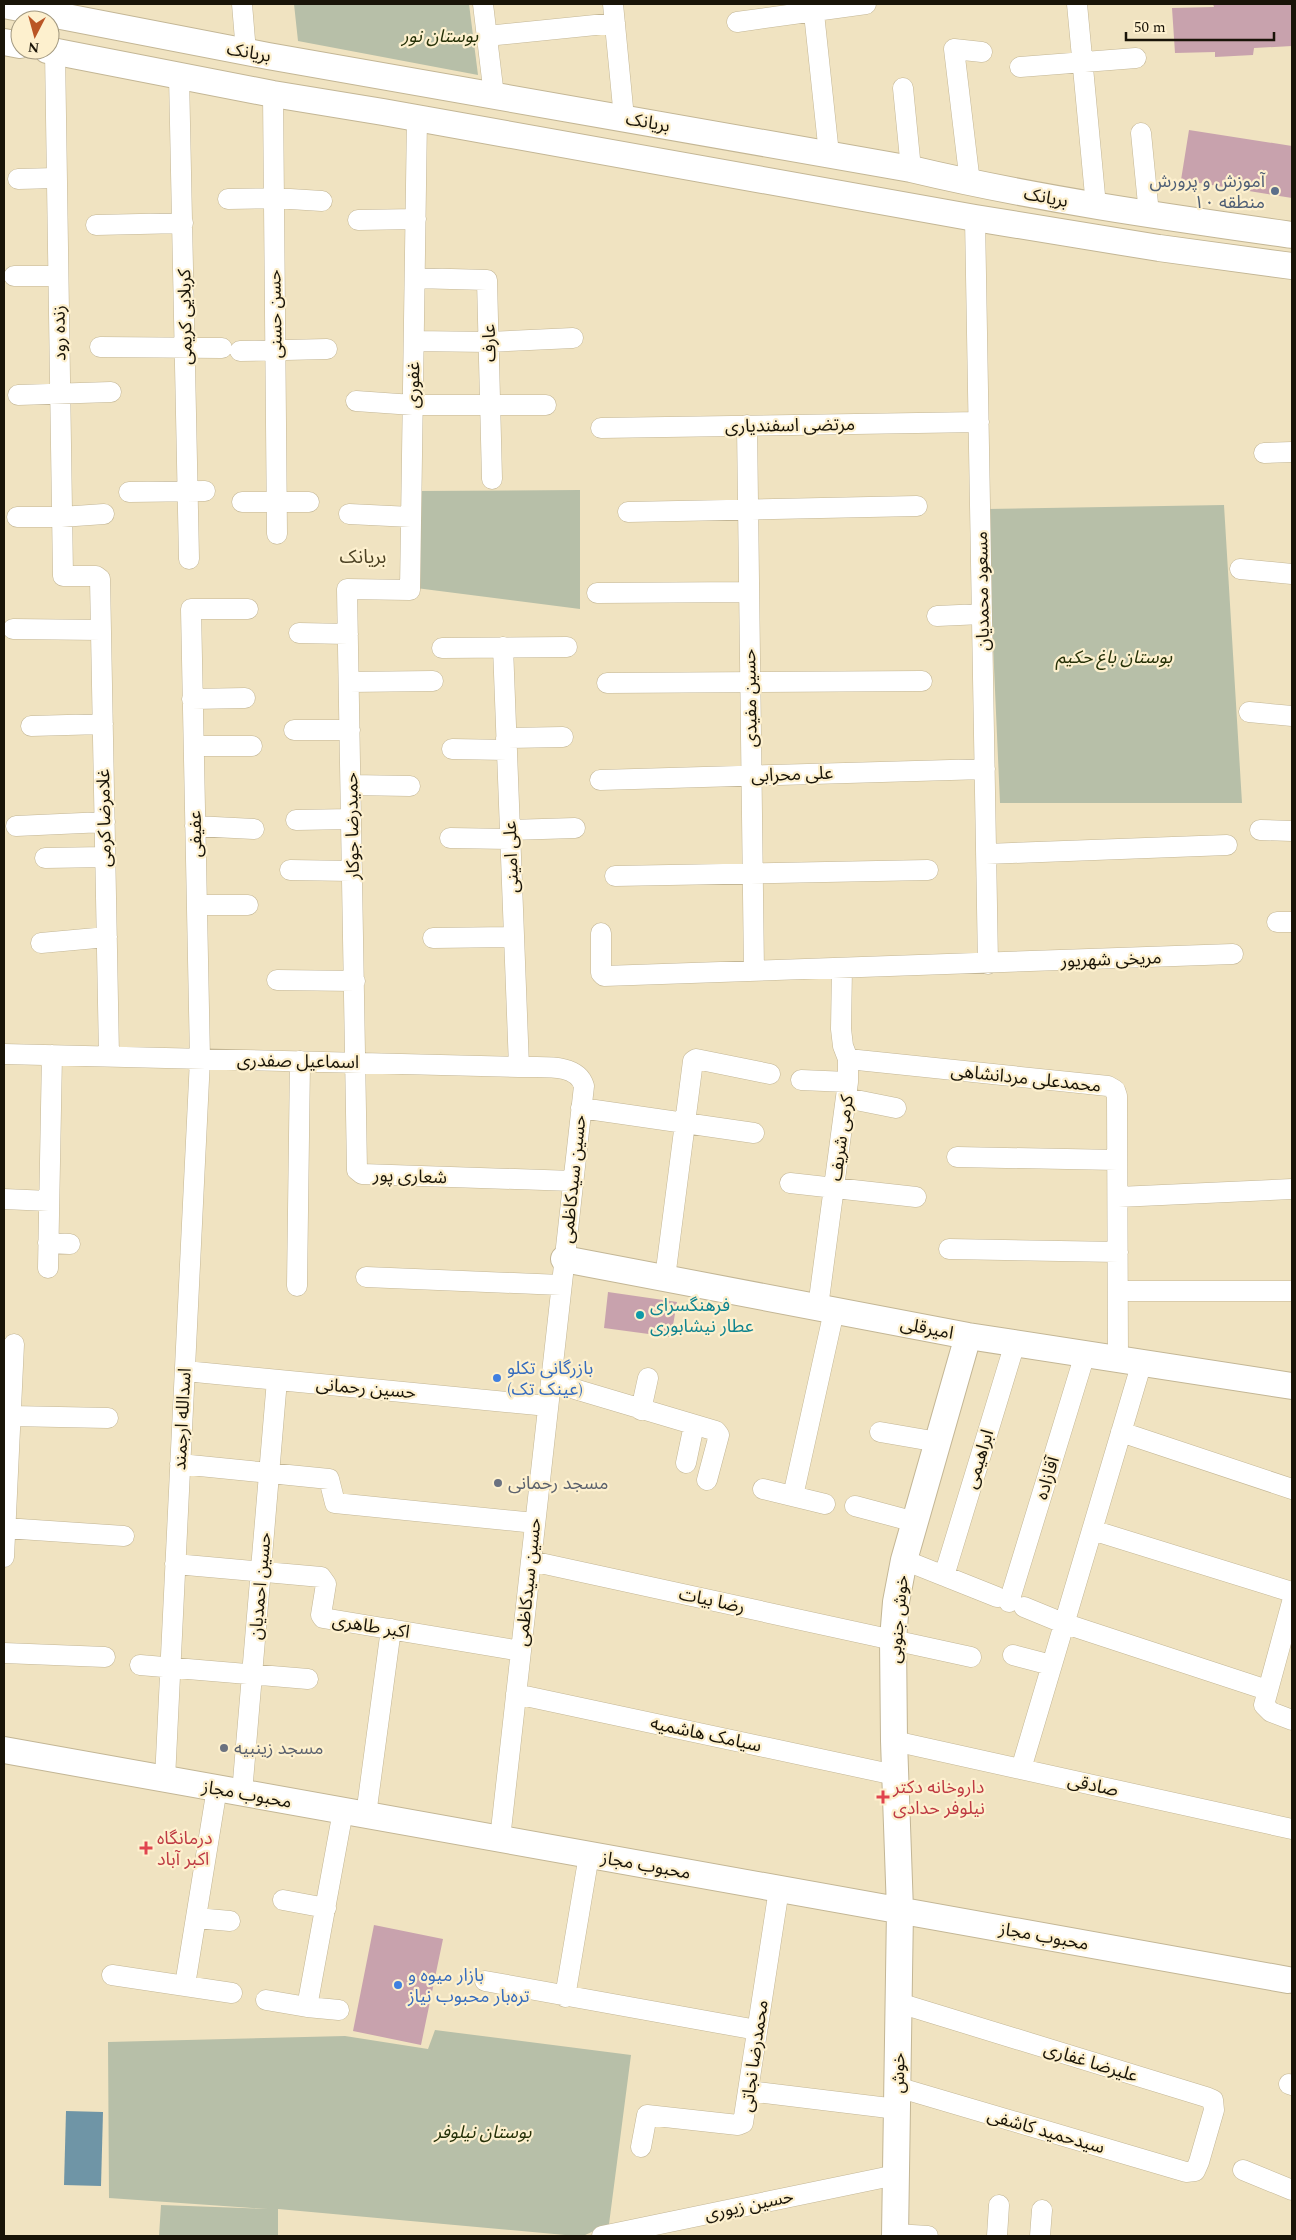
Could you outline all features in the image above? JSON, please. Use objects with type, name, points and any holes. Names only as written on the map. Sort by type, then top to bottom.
[{"type":"main road","name":"بریانک","points":[[4,5],[246,52],[911,169],[970,183],[1096,206],[1292,235]]},
{"type":"main road","name":"بریانک","points":[[60,53],[273,94],[975,218],[1159,248],[1292,266]]},
{"type":"main road","points":[[823,191],[829,154]]},
{"type":"main road","name":"امیرقلی","points":[[564,1259],[968,1336],[1292,1386]]},
{"type":"main road","name":"خوش جنوبی","points":[[900,1910],[894,1740],[896,1602],[904,1560],[968,1336]]},
{"type":"main road","name":"محبوب مجاز","points":[[4,1750],[779,1889],[1290,1977]]},
{"type":"main road","name":"خوش","points":[[895,2235],[900,1910]]},
{"type":"street","points":[[242,4],[246,52]]},
{"type":"street","points":[[483,4],[494,96]]},
{"type":"street","points":[[737,22],[813,7],[866,4]]},
{"type":"street","points":[[1077,4],[1096,206]]},
{"type":"street","points":[[813,7],[829,154]]},
{"type":"street","points":[[487,36],[618,9],[624,118]]},
{"type":"street","points":[[970,183],[954,49],[982,52]]},
{"type":"street","points":[[1020,67],[1136,58]]},
{"type":"street","name":"زنده رود","points":[[51,60],[56,178],[63,576],[96,576],[100,579]]},
{"type":"street","name":"کربلایی کریمی","points":[[179,75],[185,347],[197,491],[190,559]]},
{"type":"street","points":[[903,88],[911,169]]},
{"type":"street","name":"حسن حسنی","points":[[273,94],[277,534]]},
{"type":"street","name":"غفوری","points":[[347,589],[410,590],[417,118]]},
{"type":"street","points":[[1141,133],[1149,214]]},
{"type":"street","points":[[18,179],[56,178]]},
{"type":"street","points":[[228,198],[322,200]]},
{"type":"street","name":"مسعود محمدیان","points":[[975,218],[988,964]]},
{"type":"street","points":[[358,220],[416,219]]},
{"type":"street","points":[[96,225],[183,224]]},
{"type":"street","points":[[14,276],[58,276]]},
{"type":"street","name":"عارف","points":[[414,278],[487,280],[492,479]]},
{"type":"street","points":[[414,341],[489,342],[573,338]]},
{"type":"street","points":[[100,347],[327,349]]},
{"type":"street","points":[[18,394],[111,392]]},
{"type":"street","points":[[356,401],[412,405],[546,405]]},
{"type":"street","name":"مرتضی اسفندیاری","points":[[601,428],[978,422]]},
{"type":"street","name":"حسین مفیدی","points":[[747,425],[754,971]]},
{"type":"street","points":[[1264,453],[1292,452]]},
{"type":"street","points":[[129,492],[197,491]]},
{"type":"street","points":[[242,502],[310,502]]},
{"type":"street","points":[[628,512],[917,506]]},
{"type":"street","points":[[17,517],[61,518],[104,514]]},
{"type":"street","points":[[349,514],[411,517]]},
{"type":"street","points":[[1240,569],[1292,574]]},
{"type":"street","name":"غلامرضا کرمی","points":[[100,579],[109,1056]]},
{"type":"street","name":"حمیدرضا جوکار","points":[[347,589],[356,1063]]},
{"type":"street","points":[[597,593],[749,592]]},
{"type":"street","name":"عفیفی","points":[[200,1059],[191,609],[248,609]]},
{"type":"street","points":[[937,616],[982,614]]},
{"type":"street","points":[[13,629],[101,630]]},
{"type":"street","points":[[299,633],[348,634]]},
{"type":"street","points":[[442,648],[567,647]]},
{"type":"street","name":"علی امینی","points":[[503,648],[519,1067]]},
{"type":"street","points":[[348,682],[433,681]]},
{"type":"street","points":[[607,683],[922,681]]},
{"type":"street","points":[[192,699],[246,698]]},
{"type":"street","points":[[1249,712],[1292,716]]},
{"type":"street","points":[[31,726],[102,724]]},
{"type":"street","points":[[294,730],[350,730]]},
{"type":"street","points":[[452,749],[563,737]]},
{"type":"street","points":[[194,746],[252,746]]},
{"type":"street","name":"علی محرابی","points":[[600,780],[985,769]]},
{"type":"street","points":[[351,785],[410,786]]},
{"type":"street","points":[[296,820],[352,819]]},
{"type":"street","points":[[16,826],[105,822]]},
{"type":"street","points":[[195,826],[254,829]]},
{"type":"street","points":[[450,838],[575,828]]},
{"type":"street","points":[[1260,830],[1292,831]]},
{"type":"street","points":[[986,854],[1227,845]]},
{"type":"street","points":[[45,858],[105,857]]},
{"type":"street","points":[[290,870],[352,871]]},
{"type":"street","points":[[615,876],[928,870]]},
{"type":"street","points":[[197,905],[248,905]]},
{"type":"street","name":"مریخی شهریور","points":[[601,933],[601,973],[604,976],[1233,954]]},
{"type":"street","points":[[41,943],[107,937]]},
{"type":"street","points":[[433,938],[514,937]]},
{"type":"street","name":"کرمی شریف","points":[[793,1496],[826,1309],[834,1188],[847,1090],[848,1059],[842,1046],[841,1029],[842,968]]},
{"type":"street","points":[[277,980],[355,980]]},
{"type":"street","name":"اسماعیل صفدری","points":[[4,1054],[519,1067],[570,1070],[578,1074],[584,1086]]},
{"type":"street","points":[[48,1268],[52,1055]]},
{"type":"street","name":"اسدالله ارجمند","points":[[164,1779],[200,1059]]},
{"type":"street","points":[[665,1278],[693,1061],[696,1059],[770,1074]]},
{"type":"street","name":"محمدعلی مردانشاهی","points":[[848,1059],[1108,1086],[1115,1090],[1117,1096],[1118,1160],[1118,1292],[1130,1360]]},
{"type":"street","points":[[297,1286],[300,1061]]},
{"type":"street","name":"شعاری پور","points":[[356,1063],[358,1174],[573,1181]]},
{"type":"street","points":[[801,1080],[847,1090],[896,1108]]},
{"type":"street","name":"حسین سیدکاظمی","points":[[500,1839],[584,1086]]},
{"type":"street","points":[[581,1108],[754,1133]]},
{"type":"street","points":[[957,1157],[1118,1160]]},
{"type":"street","points":[[790,1183],[916,1197]]},
{"type":"street","points":[[1118,1196],[1292,1189]]},
{"type":"street","points":[[4,1199],[49,1200]]},
{"type":"street","points":[[48,1243],[70,1244]]},
{"type":"street","points":[[948,1249],[1118,1252]]},
{"type":"street","points":[[366,1277],[561,1285]]},
{"type":"street","points":[[1118,1292],[1292,1291]]},
{"type":"street","name":"ابراهیمی","points":[[944,1576],[1015,1343]]},
{"type":"street","points":[[4,1557],[6,1477],[14,1344]]},
{"type":"street","name":"آقازاده","points":[[1010,1602],[1085,1354]]},
{"type":"street","points":[[1021,1769],[1121,1432],[1130,1360]]},
{"type":"street","name":"حسین رحمانی","points":[[185,1371],[548,1406]]},
{"type":"street","points":[[641,1410],[648,1378]]},
{"type":"street","name":"حسین احمدیان","points":[[185,1986],[196,1918],[230,1790],[252,1674],[277,1380]]},
{"type":"street","points":[[550,1382],[716,1431],[719,1435],[707,1480]]},
{"type":"street","points":[[11,1416],[108,1418]]},
{"type":"street","points":[[686,1463],[694,1425]]},
{"type":"street","points":[[880,1432],[938,1442]]},
{"type":"street","points":[[1121,1432],[1292,1489]]},
{"type":"street","points":[[180,1464],[329,1479],[335,1503],[535,1523]]},
{"type":"street","points":[[763,1490],[826,1504]]},
{"type":"street","points":[[855,1506],[915,1522]]},
{"type":"street","points":[[5,1528],[124,1536]]},
{"type":"street","points":[[1092,1530],[1292,1592]]},
{"type":"street","points":[[904,1560],[1064,1623],[1267,1690]]},
{"type":"street","name":"رضا بیات","points":[[531,1561],[971,1657]]},
{"type":"street","points":[[175,1564],[261,1573]]},
{"type":"street","name":"اکبر طاهری","points":[[261,1573],[321,1578],[326,1584],[323,1618],[521,1651]]},
{"type":"street","points":[[1291,1611],[1264,1705],[1271,1712],[1292,1720]]},
{"type":"street","points":[[307,2007],[326,1908],[355,1813],[391,1629]]},
{"type":"street","points":[[4,1652],[105,1656]]},
{"type":"street","points":[[1013,1655],[1051,1666]]},
{"type":"street","points":[[140,1665],[308,1679]]},
{"type":"street","name":"سیامک هاشمیه","points":[[516,1694],[895,1775]]},
{"type":"street","name":"صادقی","points":[[894,1740],[1292,1828]]},
{"type":"street","points":[[565,1997],[589,1855]]},
{"type":"street","name":"محمدرضا نجاتی","points":[[641,2147],[647,2115],[738,2125],[742,2123],[779,1889]]},
{"type":"street","points":[[283,1900],[326,1908]]},
{"type":"street","points":[[196,1918],[230,1922]]},
{"type":"street","points":[[112,1975],[232,1993]]},
{"type":"street","points":[[485,1981],[565,1997],[757,2030]]},
{"type":"street","points":[[266,2000],[339,2010]]},
{"type":"street","name":"علیرضا غفاری","points":[[899,2003],[1213,2100],[1214,2110],[1195,2171]]},
{"type":"street","name":"سیدحمید کاشفی","points":[[748,2091],[897,2098],[1186,2172],[1195,2171]]},
{"type":"street","points":[[1243,2170],[1292,2190]]},
{"type":"street","name":"حسین زیوری","points":[[602,2236],[896,2174]]},
{"type":"street","points":[[997,2236],[998,2204]]},
{"type":"street","points":[[1040,2236],[1042,2210]]},
{"type":"street","points":[[895,2235],[928,2236]]},
{"type":"green space","name":"بوستان نور","points":[[294,4],[469,4],[478,75],[298,41]]},
{"type":"green space","points":[[580,490],[580,609],[416,588],[418,491]]},
{"type":"green space","name":"بوستان باغ حکیم","points":[[1224,505],[1242,803],[1000,803],[987,509]]},
{"type":"green space","name":"بوستان نیلوفر","points":[[435,2030],[631,2055],[609,2224],[583,2236],[576,2236],[278,2209],[278,2236],[159,2236],[161,2205],[268,2209],[109,2198],[108,2042],[345,2036],[428,2049]]},
{"type":"water","points":[[66,2111],[103,2112],[101,2186],[64,2185]]},
{"type":"building","points":[[1213,4],[1292,4],[1292,46],[1254,48],[1253,55],[1215,57],[1215,52],[1175,53],[1172,8],[1214,7]]},
{"type":"building","points":[[1189,130],[1292,146],[1292,198],[1181,180]]},
{"type":"building","name":"فرهنگسرای عطار نیشابوری","points":[[608,1292],[677,1302],[671,1337],[604,1328]]},
{"type":"building","name":"بازار میوه و تره‌بار محبوب نیاز","points":[[374,1925],[443,1939],[421,2045],[353,2031]]},
{"type":"place","name":"آموزش و پرورش منطقه ۱۰","points":[[1275,191]]},
{"type":"place","name":"فرهنگسرای عطار نیشابوری","points":[[640,1315]]},
{"type":"place","name":"بازرگانی تکلو (عینک تک)","points":[[497,1378]]},
{"type":"place","name":"مسجد رحمانی","points":[[498,1483]]},
{"type":"place","name":"مسجد زینبیه","points":[[224,1748]]},
{"type":"place","name":"داروخانه دکتر نیلوفر حدادی","points":[[883,1797]]},
{"type":"place","name":"درمانگاه اکبر آباد","points":[[146,1848]]},
{"type":"place","name":"بازار میوه و تره‌بار محبوب نیاز","points":[[398,1985]]},
{"type":"district","name":"بریانک","points":[[363,556]]}]
